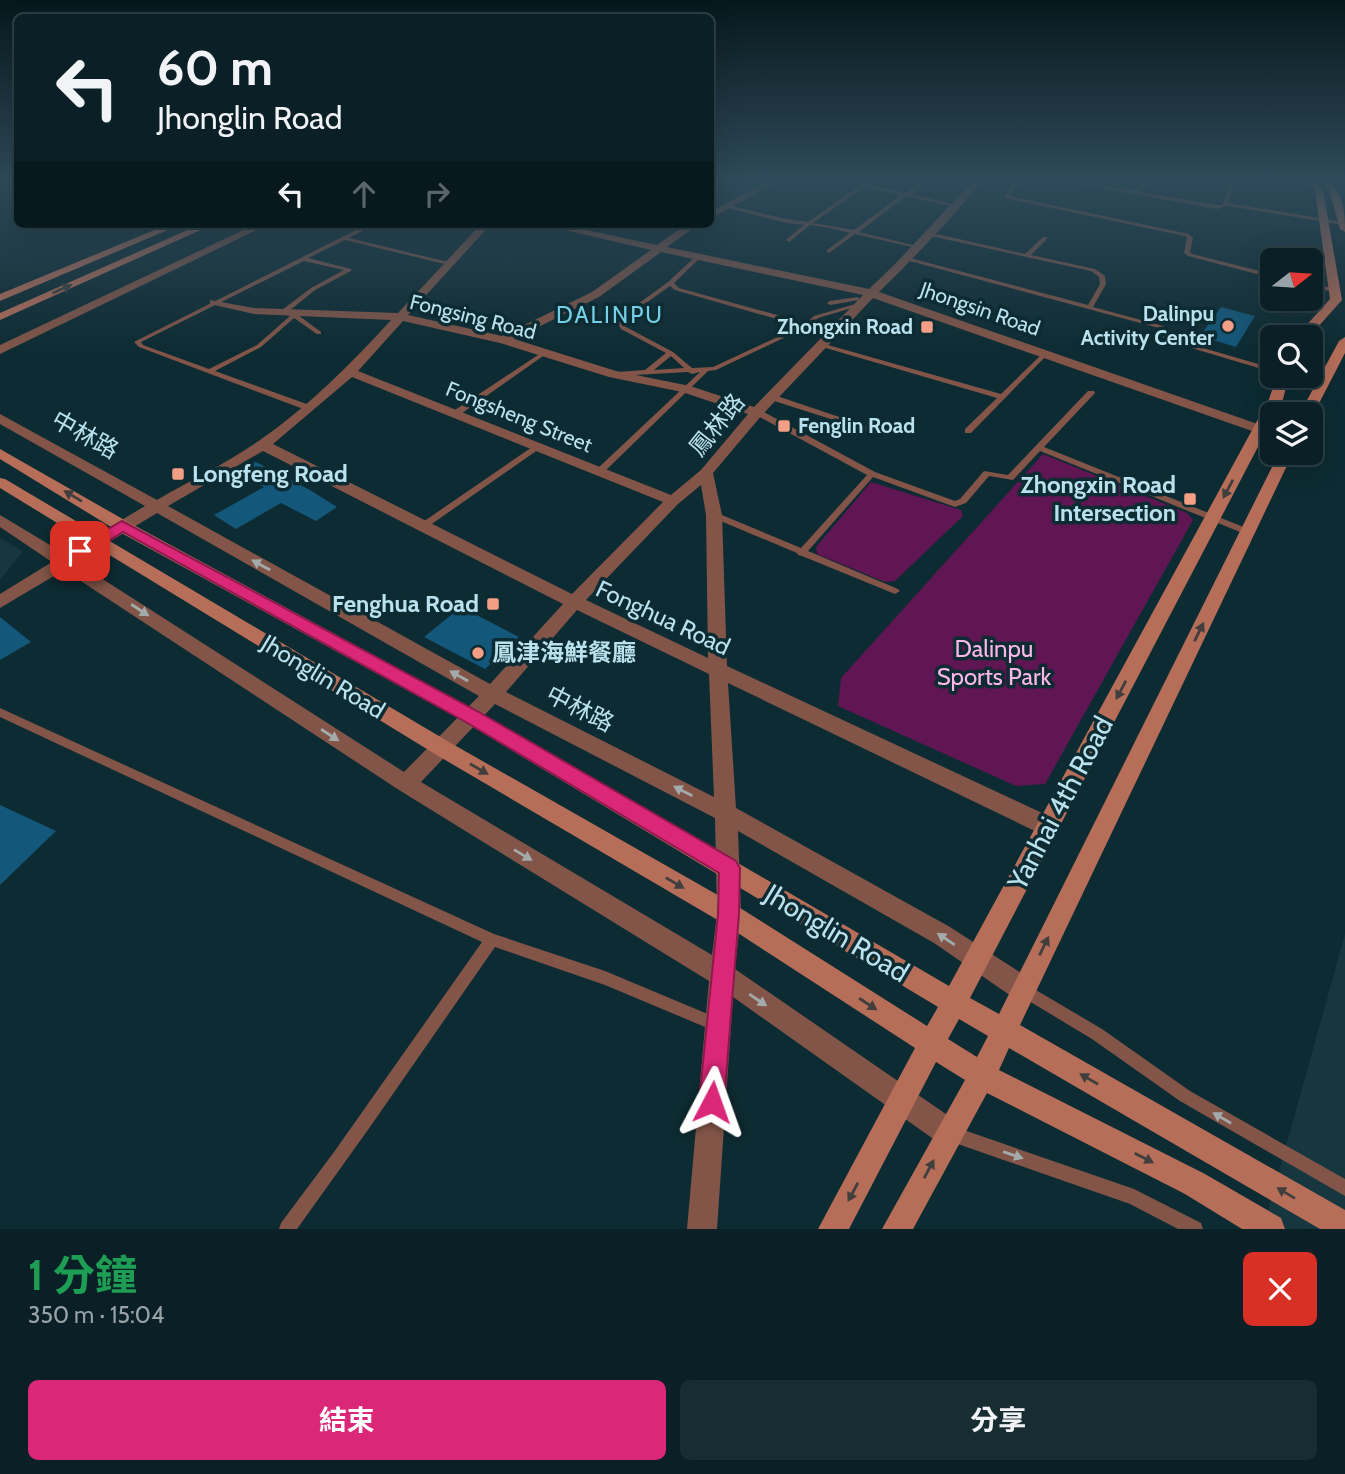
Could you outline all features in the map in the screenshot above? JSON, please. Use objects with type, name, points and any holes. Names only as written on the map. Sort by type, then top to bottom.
[{"type":"street","points":[[0,298],[143,238]]},
{"type":"street","points":[[0,317],[177,238]]},
{"type":"street","points":[[0,350],[234,238]]},
{"type":"street","points":[[0,602],[122,526],[263,444],[350,372],[473,238]]},
{"type":"street","name":"Jhongsin Road","points":[[612,238],[865,299],[1045,354],[1260,429]]},
{"type":"street","points":[[503,340],[607,287],[668,238]]},
{"type":"street","name":"鳳林路","points":[[702,1229],[717,1025],[729,914],[714,515],[706,472],[771,397],[865,299],[919,248],[925,238]]},
{"type":"street","points":[[1314,325],[1336,300],[1326,238]]},
{"type":"street","name":"Fongsing Road","points":[[214,302],[243,310],[400,317],[503,340],[613,374],[642,376],[757,412]]},
{"type":"street","points":[[1313,402],[1345,341]]},
{"type":"street","name":"Fongsheng Street","points":[[350,372],[673,501]]},
{"type":"street","name":"中林路","points":[[0,418],[492,695],[726,813],[942,935],[1023,989]]},
{"type":"street","name":"Yanhai 4th Road","points":[[833,1229],[1212,519],[1260,441]]},
{"type":"street","name":"Fonghua Road","points":[[263,444],[574,603],[1047,826]]},
{"type":"street","name":"Jhonglin Road","points":[[0,453],[122,526],[470,716],[953,1002],[1345,1227]]},
{"type":"street","name":"Yanhai 4th Road","points":[[897,1229],[982,1076],[1280,465]]},
{"type":"street","points":[[406,784],[492,695],[574,603],[673,501],[706,472]]},
{"type":"street","name":"Jhonglin Road","points":[[0,482],[442,748],[729,914],[982,1076],[1195,1184],[1270,1229]]},
{"type":"street","points":[[0,520],[406,784],[722,975],[948,1133]]},
{"type":"lane","points":[[309,408],[137,344],[142,338],[343,238]]},
{"type":"lane","points":[[345,238],[449,264]]},
{"type":"lane","points":[[829,251],[846,238]]},
{"type":"lane","points":[[880,238],[919,248]]},
{"type":"lane","points":[[947,238],[1086,268],[1102,276],[1103,284],[1090,307]]},
{"type":"lane","points":[[1026,256],[1045,238]]},
{"type":"lane","points":[[1189,238],[1187,253],[1190,255],[1260,273]]},
{"type":"lane","points":[[692,372],[671,353],[623,328],[619,320],[670,283],[698,257]]},
{"type":"lane","points":[[209,371],[259,346],[313,289],[349,270],[304,259]]},
{"type":"lane","points":[[908,259],[1161,327],[1167,330],[1166,337],[1170,340],[1260,366]]},
{"type":"lane","points":[[670,283],[677,289],[807,325]]},
{"type":"lane","points":[[1323,288],[1334,290]]},
{"type":"lane","points":[[830,303],[865,299]]},
{"type":"lane","points":[[642,376],[692,372],[725,365],[807,325],[816,317],[865,299]]},
{"type":"lane","points":[[290,312],[318,333]]},
{"type":"lane","points":[[821,345],[1002,397]]},
{"type":"lane","points":[[642,376],[671,353]]},
{"type":"lane","points":[[455,414],[542,354]]},
{"type":"lane","points":[[968,431],[1045,354]]},
{"type":"lane","points":[[599,472],[705,370]]},
{"type":"lane","points":[[757,412],[872,474],[960,504],[987,473],[1010,478],[1091,393]]},
{"type":"lane","points":[[771,397],[868,428]]},
{"type":"lane","points":[[423,526],[538,447]]},
{"type":"lane","points":[[1039,447],[1248,532]]},
{"type":"lane","points":[[801,553],[872,474]]},
{"type":"lane","points":[[714,515],[895,591]]},
{"type":"lane","points":[[0,712],[492,940],[605,978],[717,1025]]},
{"type":"lane","points":[[287,1229],[339,1160],[492,940]]},
{"type":"lane","points":[[1023,989],[1097,1034],[1185,1096],[1345,1188]]},
{"type":"lane","points":[[948,1133],[1134,1197],[1195,1229]]},
{"type":"shaded area","points":[[0,538],[23,551],[0,580]]},
{"type":"shaded area","points":[[1345,934],[1345,1229],[1263,1229]]},
{"type":"green space","name":"Dalinpu Sports Park","points":[[1043,454],[1187,513],[1193,520],[1045,784],[1016,786],[838,706],[841,678]]},
{"type":"green space","points":[[871,482],[961,510],[963,516],[895,581],[885,582],[817,554],[816,547]]},
{"type":"building","name":"Dalinpu Activity Center","points":[[1221,307],[1255,316],[1236,347],[1200,336]]},
{"type":"building","points":[[256,462],[337,507],[316,521],[281,503],[236,529],[214,515],[264,487],[232,472]]},
{"type":"building","name":"鳳津海鮮餐廳","points":[[461,607],[519,637],[485,669],[424,637]]},
{"type":"building","points":[[0,617],[31,642],[0,660]]},
{"type":"building","points":[[0,805],[56,831],[0,885]]},
{"type":"place","name":"Dalinpu Activity Center","points":[[1228,326]]},
{"type":"place","name":"Zhongxin Road","points":[[927,327]]},
{"type":"place","name":"Fenglin Road","points":[[784,426]]},
{"type":"place","name":"Longfeng Road","points":[[178,474]]},
{"type":"place","name":"Zhongxin Road Intersection","points":[[1190,499]]},
{"type":"place","name":"Fenghua Road","points":[[493,604]]},
{"type":"place","name":"鳳津海鮮餐廳","points":[[478,653]]},
{"type":"district","name":"DALINPU","points":[[610,315]]},
{"type":"route","points":[[80,551],[122,526],[470,716],[729,868],[729,914],[712,1102]]}]
